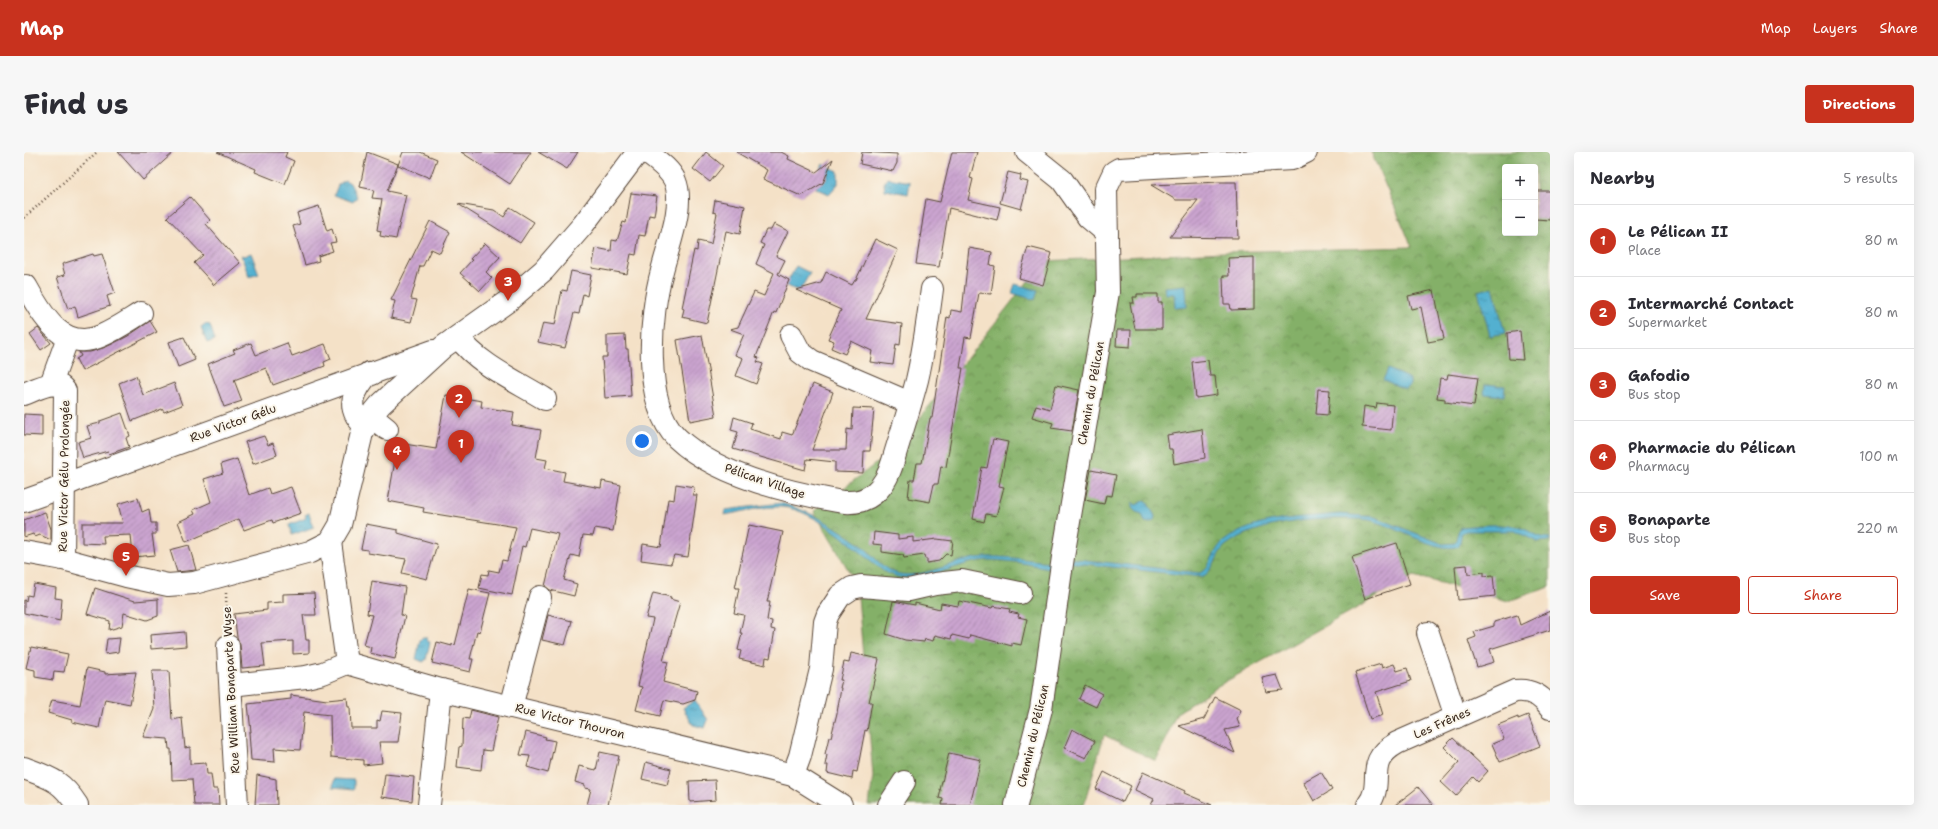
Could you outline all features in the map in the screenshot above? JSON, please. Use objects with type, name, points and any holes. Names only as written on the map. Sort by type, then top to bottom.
[{"type":"street","points":[[24,552],[63,559],[134,578],[168,585],[194,583],[226,575],[310,552],[330,542],[343,519],[360,440],[376,419],[451,342],[508,301],[544,270],[583,225],[638,152]]},
{"type":"street","name":"Pélican Village","points":[[646,152],[672,176],[675,181],[678,196],[676,217],[658,286],[653,325],[653,370],[659,405],[667,424],[677,437],[701,455],[744,476],[812,496],[841,502],[861,500],[875,493],[886,480],[917,379],[932,289]]},
{"type":"street","points":[[1027,152],[1062,180],[1088,217],[1107,233]]},
{"type":"street","name":"Chemin du Pélican","points":[[1016,805],[1041,709],[1063,557],[1108,292],[1106,189],[1114,172],[1119,169],[1292,159],[1306,152]]},
{"type":"street","points":[[26,286],[47,322],[68,336],[80,339],[100,337],[141,313]]},
{"type":"street","points":[[51,384],[68,336]]},
{"type":"street","points":[[791,336],[800,352],[812,362],[910,403]]},
{"type":"street","points":[[451,342],[468,349],[485,373],[545,399]]},
{"type":"street","name":"Rue Victor Gélu","points":[[24,501],[65,486],[79,479],[451,342]]},
{"type":"street","points":[[369,373],[378,378],[383,387],[376,419]]},
{"type":"street","name":"Rue Victor Gélu Prolongée","points":[[24,394],[51,384],[61,386],[65,391],[63,559]]},
{"type":"street","points":[[231,685],[323,673],[347,663],[330,542]]},
{"type":"street","points":[[793,775],[800,756],[821,669],[825,622],[828,614],[840,596],[852,588],[861,586],[909,590],[935,584],[955,582],[977,583],[1020,593]]},
{"type":"street","points":[[511,706],[540,597]]},
{"type":"street","points":[[1428,633],[1456,717]]},
{"type":"street","name":"Rue William Bonaparte Wyse","points":[[228,646],[237,805]]},
{"type":"street","name":"Rue Victor Thouron","points":[[347,663],[441,690],[793,775],[841,805]]},
{"type":"street","points":[[429,805],[441,690]]},
{"type":"street","name":"Les Frênes","points":[[1368,805],[1374,795],[1376,766],[1384,752],[1396,743],[1515,691],[1521,690],[1540,697],[1550,708]]},
{"type":"street","points":[[24,768],[57,781],[68,792],[77,805]]},
{"type":"street","points":[[889,805],[904,782]]},
{"type":"path","points":[[24,218],[97,152]]},
{"type":"path","name":"Rue William Bonaparte Wyse","points":[[226,575],[228,646]]},
{"type":"green space","points":[[1371,152],[1550,152],[1550,587],[1508,601],[1414,576],[1216,687],[1177,713],[1156,761],[1104,735],[1084,805],[869,805],[873,776],[857,585],[814,511],[896,448],[1044,261],[1223,252],[1412,247]]},
{"type":"water","points":[[823,164],[838,171],[838,184],[829,194],[816,188],[819,183],[822,185],[828,176],[827,173],[820,170]]},
{"type":"water","points":[[888,178],[910,182],[908,194],[885,190],[884,183]]},
{"type":"water","points":[[345,180],[350,183],[357,197],[353,202],[334,195],[338,185]]},
{"type":"water","points":[[251,253],[259,274],[249,277],[241,255],[244,256]]},
{"type":"water","points":[[796,266],[810,273],[799,292],[786,285]]},
{"type":"water","points":[[1015,284],[1038,290],[1035,300],[1012,293]]},
{"type":"water","points":[[1186,285],[1187,307],[1175,308],[1174,294],[1165,294],[1164,287]]},
{"type":"water","points":[[1493,287],[1506,333],[1490,336],[1478,291]]},
{"type":"water","points":[[205,324],[210,325],[215,340],[207,343],[201,327]]},
{"type":"water","points":[[1388,369],[1410,379],[1410,385],[1405,389],[1383,380]]},
{"type":"water","points":[[1485,384],[1505,386],[1504,396],[1484,394]]},
{"type":"water","points":[[1146,500],[1155,516],[1154,521],[1149,523],[1145,522],[1142,514],[1136,512],[1132,508],[1132,502],[1136,505]]},
{"type":"water","points":[[781,503],[803,510],[833,526],[865,548],[888,570],[902,574],[923,573],[967,560],[986,557],[1005,557],[1054,562],[1048,568],[1010,561],[988,560],[975,562],[921,577],[908,578],[895,576],[882,570],[822,523],[795,510],[782,507],[767,507],[724,515],[725,510]]},
{"type":"water","points":[[309,513],[314,527],[292,535],[289,525],[306,518],[305,515]]},
{"type":"water","points":[[1340,514],[1375,517],[1443,544],[1455,543],[1461,527],[1491,525],[1506,525],[1521,528],[1538,536],[1550,538],[1550,541],[1537,542],[1515,531],[1466,531],[1462,533],[1459,546],[1450,548],[1428,543],[1369,520],[1320,519],[1285,523],[1252,532],[1238,538],[1225,546],[1209,572],[1201,577],[1067,562],[1068,558],[1200,573],[1207,567],[1220,544],[1236,533],[1264,523],[1279,520]]},
{"type":"water","points":[[427,638],[427,641],[430,642],[426,660],[423,662],[416,659],[420,640]]},
{"type":"water","points":[[695,700],[708,720],[705,728],[693,725],[683,708]]},
{"type":"water","points":[[334,779],[354,780],[354,789],[333,787]]},
{"type":"building","points":[[118,152],[174,152],[143,180]]},
{"type":"building","points":[[217,152],[287,152],[285,157],[294,161],[285,184],[255,172],[256,169]]},
{"type":"building","points":[[367,152],[398,164],[387,191],[406,195],[396,239],[380,236],[381,231],[377,230],[382,199],[372,198],[374,190],[360,187]]},
{"type":"building","points":[[403,152],[420,152],[437,159],[430,178],[398,165]]},
{"type":"building","points":[[461,152],[531,152],[510,184]]},
{"type":"building","points":[[538,152],[578,152],[567,169]]},
{"type":"building","points":[[706,152],[723,166],[710,182],[693,169]]},
{"type":"building","points":[[736,152],[781,152],[789,156],[788,159],[816,172],[833,159],[823,183],[801,196],[763,179],[767,170]]},
{"type":"building","points":[[862,152],[897,154],[897,163],[893,171],[860,164]]},
{"type":"building","points":[[952,152],[977,152],[970,178],[973,179],[968,200],[1000,207],[997,220],[949,208],[939,267],[916,264],[926,199],[940,202]]},
{"type":"building","points":[[1008,172],[1021,175],[1020,180],[1028,182],[1021,209],[1000,203]]},
{"type":"building","points":[[1236,182],[1238,238],[1170,237],[1198,200],[1176,200],[1151,185]]},
{"type":"building","points":[[1538,191],[1550,191],[1550,220],[1538,219]]},
{"type":"building","points":[[631,193],[657,196],[654,216],[649,215],[645,236],[639,235],[636,255],[631,254],[627,274],[592,268],[596,248],[611,251],[612,240],[617,241],[623,222],[626,223]]},
{"type":"building","points":[[190,197],[210,220],[206,224],[240,263],[214,285],[194,263],[203,255],[167,217]]},
{"type":"building","points":[[715,200],[745,206],[740,234],[726,231],[707,323],[682,317],[684,309],[682,308],[694,250],[697,251],[698,241],[711,244],[717,213],[713,212]]},
{"type":"building","points":[[458,204],[494,210],[504,217],[510,207],[534,222],[520,243]]},
{"type":"building","points":[[319,206],[327,231],[332,229],[336,242],[330,243],[333,251],[318,256],[319,261],[305,265],[293,226],[300,224],[297,213]]},
{"type":"building","points":[[430,221],[450,232],[440,253],[431,249],[423,266],[420,266],[411,299],[417,300],[411,322],[391,318],[395,301],[391,300]]},
{"type":"building","points":[[774,224],[788,231],[776,256],[785,260],[778,274],[789,280],[756,357],[759,358],[757,362],[763,364],[756,384],[736,376],[743,358],[735,355],[744,334],[730,329],[738,327],[754,292],[764,296],[774,273],[756,264],[764,245],[760,243],[766,230],[771,230]]},
{"type":"building","points":[[875,239],[898,250],[866,319],[902,324],[900,345],[896,344],[893,365],[870,362],[872,351],[851,341],[845,354],[831,348],[834,341],[828,339],[841,310],[796,290],[821,283],[826,272],[852,285],[856,280]]},
{"type":"building","points":[[485,243],[500,257],[486,272],[492,278],[480,291],[460,273],[472,260],[470,259]]},
{"type":"building","points":[[1028,247],[1052,253],[1043,285],[1019,278]]},
{"type":"building","points":[[969,248],[992,252],[990,265],[995,266],[991,294],[979,293],[971,338],[965,337],[960,368],[963,368],[946,467],[941,466],[938,484],[934,484],[930,502],[908,498],[910,480],[914,480],[917,463],[922,463],[930,418],[932,418],[947,317],[950,318],[951,310],[962,312]]},
{"type":"building","points":[[93,254],[94,256],[102,254],[115,293],[107,296],[110,306],[78,317],[75,306],[68,309],[57,277],[65,275],[62,264]]},
{"type":"building","points":[[1254,257],[1254,309],[1231,310],[1230,304],[1224,304],[1223,276],[1229,276],[1228,258]]},
{"type":"building","points":[[571,271],[591,275],[587,296],[583,294],[579,314],[574,313],[565,348],[538,342],[543,323],[555,325],[562,290],[567,291]]},
{"type":"building","points":[[1434,290],[1444,339],[1428,342],[1421,307],[1411,309],[1408,296]]},
{"type":"building","points":[[1137,294],[1158,294],[1158,302],[1162,302],[1162,329],[1135,329],[1130,303],[1134,303],[1133,297],[1137,297]]},
{"type":"building","points":[[150,321],[157,332],[82,371],[76,359],[81,356],[79,352],[90,352],[106,347],[128,336]]},
{"type":"building","points":[[38,328],[51,343],[41,350],[30,334]]},
{"type":"building","points":[[1117,330],[1131,330],[1130,347],[1116,346]]},
{"type":"building","points":[[1520,331],[1523,360],[1509,359],[1507,333]]},
{"type":"building","points":[[625,335],[626,349],[628,349],[631,396],[605,398],[602,357],[607,357],[607,336]]},
{"type":"building","points":[[702,335],[716,416],[690,421],[677,340]]},
{"type":"building","points":[[184,337],[195,360],[178,367],[169,342]]},
{"type":"building","points":[[251,343],[256,355],[287,343],[292,356],[325,344],[331,359],[324,362],[325,366],[273,385],[266,368],[234,380],[242,401],[224,407],[208,364],[235,353],[233,350]]},
{"type":"building","points":[[1208,360],[1210,376],[1215,376],[1217,395],[1196,398],[1192,362]]},
{"type":"building","points":[[1448,374],[1478,378],[1474,406],[1445,402],[1445,399],[1437,398],[1440,378],[1447,379]]},
{"type":"building","points":[[136,376],[143,395],[174,383],[182,405],[164,412],[162,409],[132,421],[119,383]]},
{"type":"building","points":[[813,384],[833,392],[812,450],[846,450],[847,429],[852,430],[853,408],[874,409],[870,451],[864,451],[863,473],[835,472],[835,462],[807,459],[805,470],[733,449],[738,432],[731,430],[734,417],[752,423],[750,429],[781,439],[782,432],[792,435]]},
{"type":"building","points":[[1056,385],[1079,390],[1072,431],[1051,428],[1053,423],[1032,417],[1036,405],[1050,409]]},
{"type":"building","points":[[1318,389],[1330,390],[1328,415],[1316,414]]},
{"type":"building","points":[[446,395],[482,401],[481,407],[514,412],[512,425],[541,430],[536,458],[547,460],[545,468],[565,472],[563,481],[601,488],[602,481],[621,485],[613,531],[595,528],[593,536],[583,535],[579,557],[571,555],[564,580],[577,584],[574,596],[550,590],[545,586],[558,534],[530,528],[525,547],[522,546],[512,595],[479,588],[482,574],[488,575],[489,570],[499,572],[502,560],[507,561],[516,527],[423,512],[424,508],[388,501],[398,443],[436,449]]},
{"type":"building","points":[[1377,403],[1393,405],[1391,430],[1362,427],[1364,406],[1376,408]]},
{"type":"building","points":[[122,413],[130,436],[126,438],[129,447],[109,454],[108,451],[83,458],[78,442],[91,438],[87,426],[100,423],[100,421]]},
{"type":"building","points":[[24,414],[42,415],[42,436],[24,435]]},
{"type":"building","points":[[1202,429],[1205,458],[1174,464],[1172,449],[1169,449],[1167,435]]},
{"type":"building","points":[[264,436],[268,445],[273,443],[277,455],[253,464],[245,442]]},
{"type":"building","points":[[993,439],[1008,442],[999,486],[1004,487],[996,516],[986,514],[984,522],[973,519],[982,467],[987,468]]},
{"type":"building","points":[[237,459],[249,495],[268,488],[270,494],[291,487],[301,513],[273,523],[272,520],[244,530],[239,519],[186,542],[178,522],[195,514],[193,510],[211,502],[204,479],[223,473],[221,464]]},
{"type":"building","points":[[1091,470],[1116,475],[1112,496],[1106,495],[1104,504],[1085,500]]},
{"type":"building","points":[[676,484],[694,487],[693,495],[697,495],[688,557],[674,555],[671,564],[641,560],[643,544],[661,547],[668,499],[674,500]]},
{"type":"building","points":[[138,498],[142,512],[149,509],[151,523],[156,523],[156,534],[152,534],[155,555],[133,557],[131,535],[103,536],[104,544],[82,543],[82,523],[123,523],[118,504]]},
{"type":"building","points":[[45,512],[51,529],[51,540],[40,535],[35,537],[33,534],[24,537],[24,520]]},
{"type":"building","points":[[366,524],[398,530],[398,533],[437,544],[427,579],[402,573],[406,559],[368,553],[368,550],[361,549]]},
{"type":"building","points":[[749,525],[783,532],[767,602],[770,602],[767,620],[772,621],[771,629],[775,630],[770,658],[766,657],[765,665],[739,659],[741,651],[738,650],[744,615],[734,613],[739,588],[735,588]]},
{"type":"building","points":[[874,532],[898,535],[898,539],[913,537],[913,542],[937,539],[953,541],[951,555],[946,554],[939,561],[927,563],[927,559],[925,559],[924,555],[904,558],[903,555],[882,552],[882,545],[873,544]]},
{"type":"building","points":[[1397,543],[1410,584],[1365,599],[1352,557]]},
{"type":"building","points":[[189,545],[196,570],[177,572],[170,550]]},
{"type":"building","points":[[1467,565],[1468,574],[1484,572],[1484,576],[1493,575],[1495,596],[1458,600],[1455,566]]},
{"type":"building","points":[[372,581],[405,587],[401,615],[405,616],[395,659],[370,653],[371,647],[364,645],[372,615],[367,614]]},
{"type":"building","points":[[34,584],[56,588],[55,598],[62,599],[60,621],[24,613],[24,600],[26,601],[27,595],[32,596]]},
{"type":"building","points":[[95,588],[135,601],[158,599],[158,616],[147,620],[124,613],[122,626],[109,630],[110,621],[87,614]]},
{"type":"building","points":[[469,589],[490,593],[480,632],[477,631],[470,659],[473,659],[470,672],[432,663],[437,642],[452,646],[452,644],[455,645]]},
{"type":"building","points":[[314,593],[316,615],[303,615],[306,640],[309,640],[309,653],[293,654],[293,641],[262,643],[265,666],[242,668],[240,645],[237,637],[234,614],[267,610],[267,603],[283,602],[283,594]]},
{"type":"building","points":[[653,593],[671,597],[670,599],[680,602],[663,661],[668,662],[663,682],[697,691],[695,700],[683,704],[664,700],[660,716],[636,710],[642,687],[638,686],[653,619],[646,618]]},
{"type":"building","points":[[893,601],[915,605],[915,603],[940,609],[941,603],[958,606],[959,601],[992,608],[993,606],[1010,609],[1009,612],[1019,614],[1018,617],[1027,619],[1021,645],[1012,643],[1012,646],[970,635],[969,639],[952,635],[951,639],[935,635],[933,641],[925,639],[924,642],[905,640],[886,634]]},
{"type":"building","points":[[1550,611],[1550,630],[1490,649],[1494,662],[1477,667],[1468,640],[1476,637],[1474,632],[1494,626],[1494,622],[1517,615],[1520,625]]},
{"type":"building","points":[[548,615],[572,621],[565,645],[542,640]]},
{"type":"building","points":[[185,632],[186,646],[151,649],[150,635]]},
{"type":"building","points":[[120,638],[118,652],[105,654],[107,639]]},
{"type":"building","points":[[31,647],[68,654],[64,672],[54,671],[53,680],[35,677],[35,670],[26,668]]},
{"type":"building","points":[[851,653],[879,659],[869,702],[872,702],[867,731],[865,730],[857,772],[853,771],[852,779],[827,773],[828,765],[825,765],[827,755],[825,754],[837,713],[842,680],[840,680],[844,662],[849,663]]},
{"type":"building","points":[[1381,664],[1382,668],[1394,664],[1397,671],[1407,668],[1411,681],[1376,692],[1383,715],[1370,719],[1355,672]]},
{"type":"building","points":[[87,668],[105,672],[105,674],[136,672],[130,704],[105,699],[99,728],[72,722],[72,720],[48,713],[52,700],[80,705]]},
{"type":"building","points":[[152,671],[169,671],[172,720],[182,718],[185,748],[190,747],[190,764],[206,763],[207,774],[211,774],[213,789],[218,789],[219,805],[194,805],[192,779],[172,780],[171,749],[169,749],[168,739],[143,737],[154,709]]},
{"type":"building","points":[[1277,675],[1283,690],[1266,692],[1262,678]]},
{"type":"building","points":[[1085,685],[1102,694],[1096,707],[1079,699]]},
{"type":"building","points":[[291,695],[327,700],[347,698],[348,707],[350,707],[351,728],[377,728],[377,720],[380,721],[382,711],[402,713],[398,742],[379,742],[382,763],[363,765],[363,760],[331,757],[330,715],[304,712],[300,750],[274,748],[275,762],[251,760],[249,732],[251,732],[248,704],[291,699]]},
{"type":"building","points":[[1215,697],[1241,710],[1237,719],[1240,727],[1225,730],[1235,753],[1179,726],[1204,719]]},
{"type":"building","points":[[471,710],[498,717],[491,751],[483,750],[481,770],[457,767],[459,747],[462,746],[463,718],[469,719]]},
{"type":"building","points":[[1528,715],[1540,746],[1500,762],[1492,744],[1504,739],[1498,725],[1518,717],[1518,719]]},
{"type":"building","points":[[1072,729],[1095,741],[1086,758],[1064,748]]},
{"type":"building","points":[[526,732],[555,741],[548,773],[527,767],[530,756],[520,755]]},
{"type":"building","points":[[1453,738],[1488,771],[1478,782],[1473,777],[1456,796],[1441,782],[1459,762],[1444,747]]},
{"type":"building","points":[[600,752],[619,756],[608,805],[587,805],[591,789],[585,788],[585,785],[575,782],[579,766],[596,770]]},
{"type":"building","points":[[949,753],[981,760],[970,805],[942,805],[943,799],[939,798]]},
{"type":"building","points":[[646,762],[671,769],[667,785],[642,779]]},
{"type":"building","points":[[1104,772],[1131,786],[1123,802],[1096,789]]},
{"type":"building","points":[[1143,772],[1185,791],[1184,793],[1212,805],[1151,805],[1154,799],[1135,790]]},
{"type":"building","points":[[1321,772],[1332,790],[1314,801],[1303,782]]},
{"type":"building","points":[[385,774],[414,777],[412,801],[382,797]]},
{"type":"building","points":[[257,775],[276,779],[277,805],[255,805]]},
{"type":"building","points":[[715,780],[716,800],[690,802],[689,781]]},
{"type":"building","points":[[1418,787],[1433,805],[1395,805],[1412,792]]},
{"type":"place","name":"Gafodio","points":[[508,301]]},
{"type":"place","name":"Intermarché Contact","points":[[459,418]]},
{"type":"place","name":"Le Pélican II","points":[[461,463]]},
{"type":"place","name":"Pharmacie du Pélican","points":[[397,470]]},
{"type":"place","name":"Bonaparte","points":[[126,576]]}]
